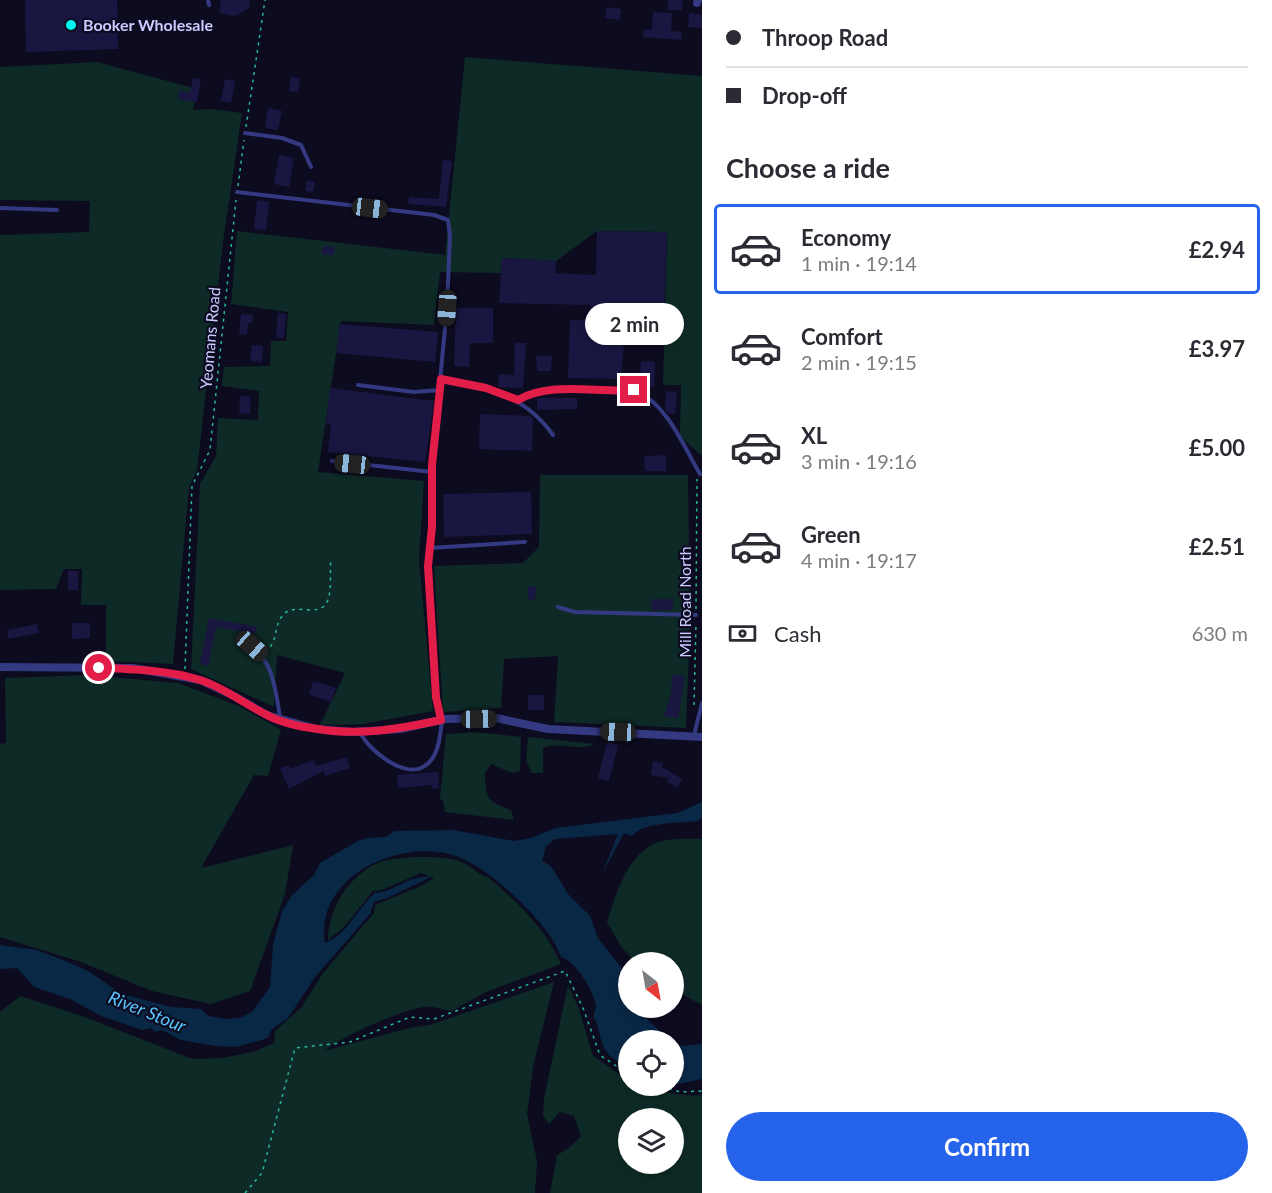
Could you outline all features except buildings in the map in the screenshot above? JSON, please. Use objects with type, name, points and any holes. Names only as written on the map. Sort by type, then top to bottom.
[{"type":"street","points":[[0,667],[133,668],[200,680],[267,715],[316,729],[360,732],[400,729],[442,720],[496,718],[548,729],[698,736]]},
{"type":"lane","points":[[245,133],[282,138],[301,145],[311,167]]},
{"type":"lane","points":[[237,192],[434,215],[448,220],[450,256],[432,472],[428,566],[436,697],[442,720],[439,740],[430,762],[421,768],[413,769],[399,766],[373,750],[360,732]]},
{"type":"lane","points":[[0,208],[57,210]]},
{"type":"lane","points":[[441,379],[486,388],[518,400],[540,416],[553,435]]},
{"type":"lane","points":[[358,385],[414,392],[440,390]]},
{"type":"lane","points":[[518,400],[527,395],[549,390],[634,390],[647,399],[669,421],[700,474]]},
{"type":"lane","points":[[332,461],[432,472]]},
{"type":"lane","points":[[430,548],[525,542]]},
{"type":"lane","points":[[558,607],[575,612],[696,615]]},
{"type":"lane","points":[[239,641],[252,646],[262,654],[273,679],[280,719]]},
{"type":"lane","points":[[698,736],[702,703]]},
{"type":"path","name":"Yeomans Road","points":[[184,677],[192,486],[210,450],[237,192],[265,0]]},
{"type":"path","name":"Mill Road North","points":[[694,709],[696,482],[700,474]]},
{"type":"path","points":[[262,654],[273,646],[279,622],[285,612],[291,609],[317,610],[326,604],[329,598],[331,558]]},
{"type":"path","points":[[245,1193],[262,1173],[295,1048],[350,1042],[410,1017],[434,1019],[565,971],[583,1008],[600,1055],[618,1067]]},
{"type":"path","points":[[684,1092],[702,1091]]},
{"type":"green space","points":[[465,57],[702,76],[702,456],[680,436],[681,385],[663,385],[667,232],[597,231],[556,261],[502,258],[501,273],[440,272],[434,325],[341,321],[318,472],[424,481],[419,560],[433,711],[363,724],[320,725],[345,673],[277,655],[274,707],[191,669],[200,484],[216,456],[218,418],[258,420],[259,391],[222,386],[224,367],[270,366],[271,341],[286,341],[288,312],[231,304],[237,231],[445,255]]},
{"type":"green space","points":[[97,62],[197,89],[193,110],[211,109],[242,113],[223,242],[197,470],[189,487],[173,664],[106,661],[106,605],[81,605],[82,569],[64,569],[56,589],[0,590],[0,235],[89,232],[90,201],[0,200],[0,67]]},
{"type":"green space","points":[[540,475],[688,475],[690,622],[686,728],[554,722],[558,656],[504,659],[501,708],[443,712],[434,566],[523,563],[539,547]]},
{"type":"green space","points":[[88,675],[178,683],[239,706],[281,730],[268,776],[254,775],[201,868],[293,845],[285,894],[250,991],[211,1004],[152,991],[81,962],[0,937],[0,744],[6,743],[5,678]]},
{"type":"green space","points":[[475,732],[521,737],[520,771],[512,773],[491,764],[485,773],[489,798],[511,810],[514,820],[445,812],[443,800],[440,799],[446,734]]},
{"type":"green space","points":[[528,737],[595,744],[582,747],[550,746],[543,748],[543,773],[532,773],[526,761]]},
{"type":"green space","points":[[673,839],[702,839],[702,1005],[684,995],[684,952],[626,952],[607,922],[621,882],[632,863],[653,844]]},
{"type":"green space","points":[[413,857],[452,859],[488,877],[539,927],[561,964],[486,992],[452,1011],[428,1007],[403,1012],[357,1032],[324,1051],[409,1028],[430,1025],[554,982],[533,1067],[527,1114],[537,1161],[535,1193],[0,1193],[0,1012],[20,996],[85,1017],[192,1059],[223,1058],[256,1051],[274,1043],[275,1031],[302,1007],[323,973],[374,913],[375,905],[421,886],[434,878],[421,873],[382,890],[373,891],[344,927],[328,940],[332,916],[350,884],[369,867],[380,862]]},
{"type":"green space","points":[[568,985],[579,1009],[593,1056],[618,1073],[618,1096],[702,1095],[702,1193],[550,1193],[557,1155],[569,1148],[581,1136],[574,1116],[560,1112],[549,1124],[543,1116],[544,1099]]},
{"type":"water","name":"River Stour","points":[[702,802],[702,818],[697,821],[653,825],[631,836],[624,833],[602,874],[618,834],[555,839],[546,846],[542,861],[551,866],[568,894],[590,916],[598,938],[618,963],[618,1018],[647,1018],[659,1030],[618,1030],[618,1061],[605,1050],[594,1018],[596,1006],[588,985],[578,970],[561,957],[545,929],[518,899],[487,873],[459,857],[437,852],[413,852],[390,857],[367,867],[348,880],[334,898],[325,919],[325,943],[340,934],[375,893],[389,890],[416,878],[431,877],[374,902],[370,914],[315,977],[288,1018],[271,1030],[268,1038],[236,1047],[181,1040],[162,1030],[155,1032],[151,1028],[142,1030],[101,1016],[70,999],[34,987],[17,968],[0,969],[0,945],[37,950],[88,971],[122,994],[171,1007],[201,1009],[208,1016],[227,1019],[240,1018],[252,1012],[270,987],[273,945],[282,911],[292,895],[314,875],[320,863],[358,841],[386,837],[394,831],[453,830],[514,841],[531,838],[556,828],[677,813]]},
{"type":"water","points":[[702,1044],[702,1079],[684,1083],[684,1046]]},
{"type":"place","name":"Booker Wholesale","points":[[71,25]]},
{"type":"route","points":[[99,668],[133,668],[200,680],[267,715],[316,729],[353,732],[400,729],[441,720],[436,697],[428,566],[432,527],[432,465],[441,379],[486,388],[518,400],[527,395],[549,390],[612,392],[634,390]]}]
